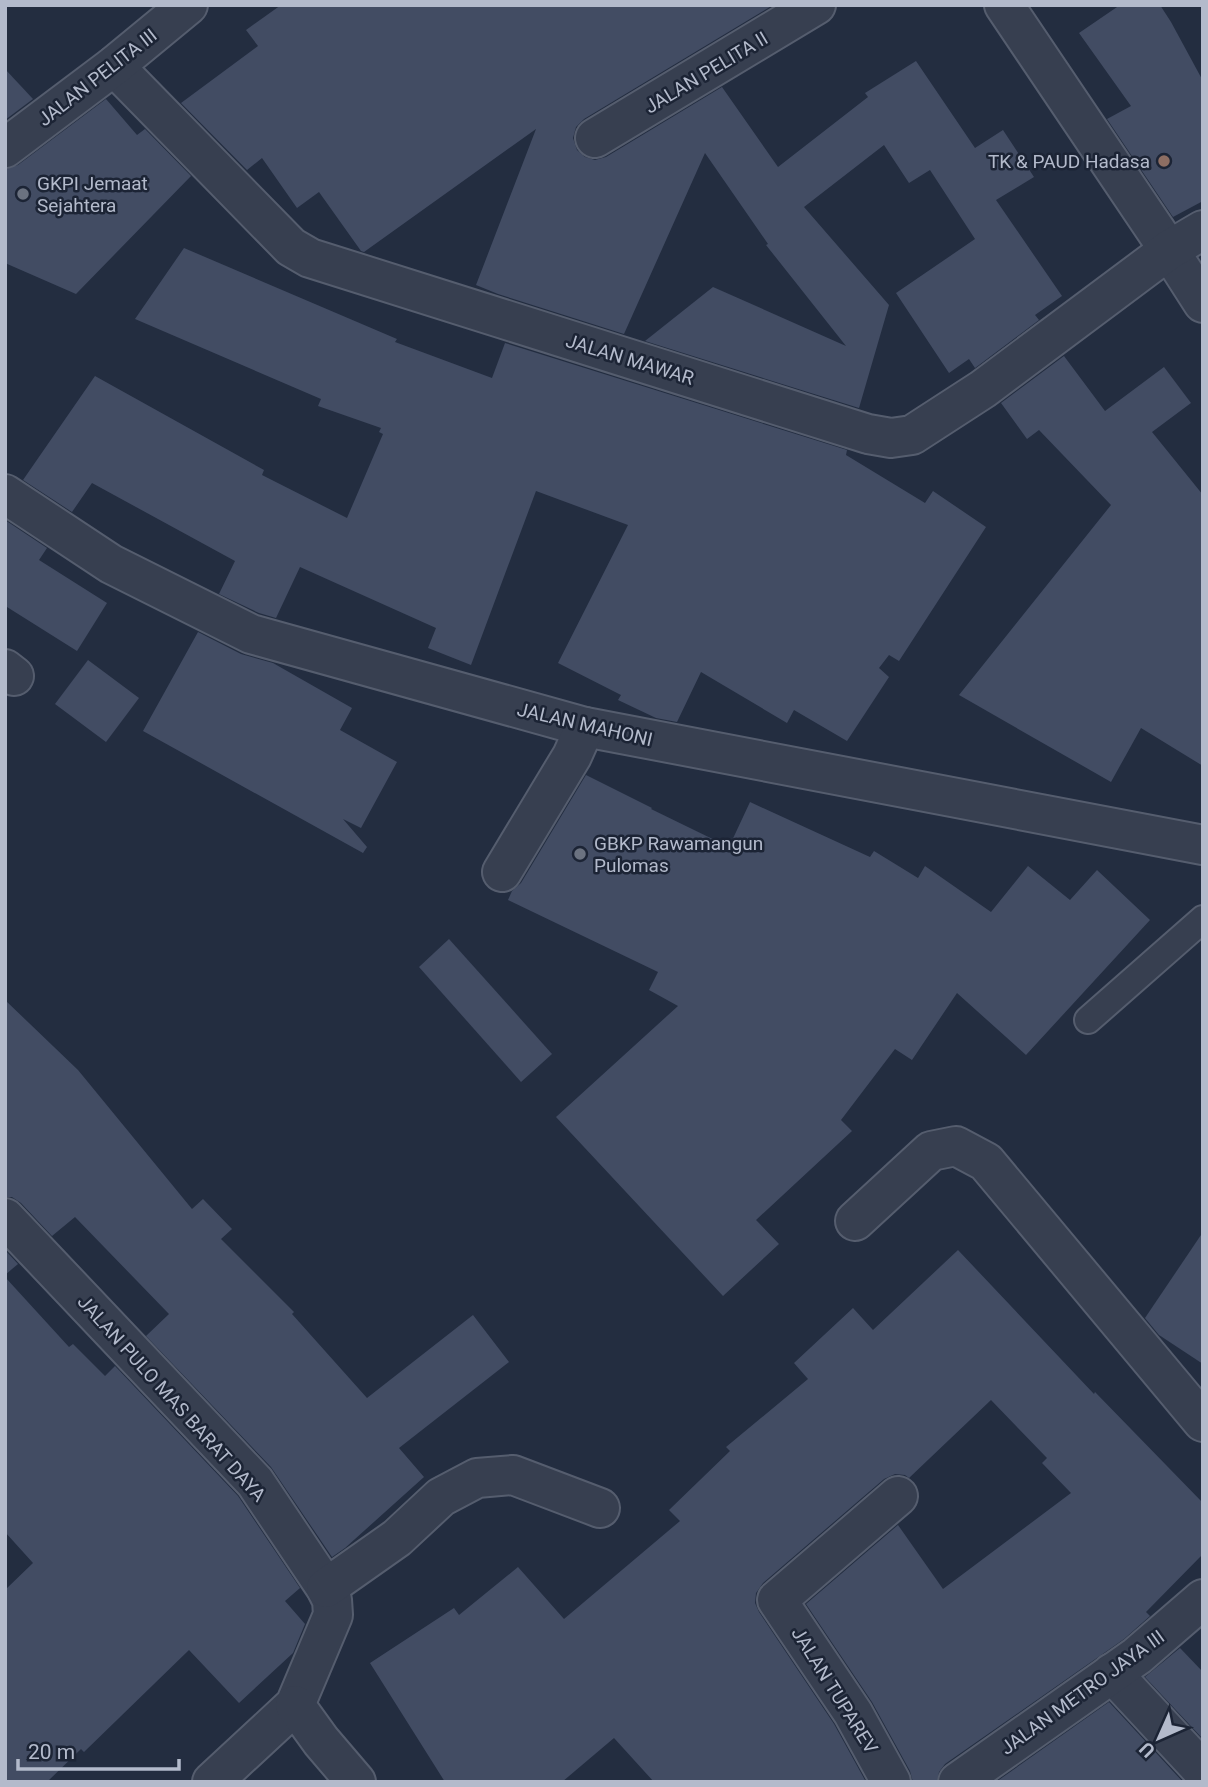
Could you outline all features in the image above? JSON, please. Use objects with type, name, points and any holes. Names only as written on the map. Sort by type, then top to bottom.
[{"type":"street","name":"JALAN PELITA III","points":[[5,148],[114,66],[188,5]]},
{"type":"street","name":"JALAN PELITA II","points":[[595,138],[816,5]]},
{"type":"street","points":[[1004,5],[1203,303]]},
{"type":"street","name":"JALAN MAWAR","points":[[114,66],[291,247],[310,258],[868,434],[891,438],[912,435],[983,388],[1169,250],[1203,230]]},
{"type":"street","name":"JALAN MAHONI","points":[[5,494],[111,564],[251,634],[585,727],[1203,845]]},
{"type":"street","points":[[502,872],[572,756],[585,727]]},
{"type":"street","points":[[855,1220],[931,1151],[956,1146],[986,1162],[1203,1422]]},
{"type":"street","name":"JALAN PULO MAS BARAT DAYA","points":[[5,1217],[255,1482],[326,1588],[332,1600],[333,1615],[295,1705]]},
{"type":"street","points":[[326,1588],[397,1538],[441,1497],[477,1478],[513,1475],[600,1508]]},
{"type":"street","name":"JALAN TUPAREV","points":[[891,1782],[853,1713],[777,1600],[898,1496]]},
{"type":"street","name":"JALAN METRO JAYA III","points":[[958,1782],[1137,1656],[1203,1599]]},
{"type":"street","points":[[1112,1673],[1203,1771]]},
{"type":"street","points":[[212,1782],[295,1705],[356,1782]]},
{"type":"lane","points":[[1088,1020],[1203,919]]},
{"type":"building","points":[[281,5],[773,5],[584,119],[576,127],[573,138],[577,150],[585,157],[595,160],[606,157],[722,87],[778,167],[868,97],[865,93],[916,61],[975,148],[1003,130],[1034,177],[996,200],[1062,296],[1035,315],[1039,320],[975,368],[969,359],[949,373],[896,293],[975,239],[930,170],[909,183],[884,145],[804,207],[889,305],[859,408],[645,341],[713,287],[846,346],[766,245],[768,244],[705,153],[624,334],[476,285],[536,129],[364,252],[361,251],[319,192],[297,208],[262,158],[247,170],[181,103],[258,46],[246,30]]},
{"type":"building","points":[[1120,5],[1160,5],[1203,81],[1203,201],[1173,217],[1107,119],[1131,106],[1079,33]]},
{"type":"building","points":[[5,69],[33,99],[5,120]]},
{"type":"building","points":[[106,99],[137,135],[145,129],[191,176],[76,294],[5,263],[5,169],[18,165]]},
{"type":"building","points":[[184,248],[397,339],[395,342],[492,378],[505,343],[847,450],[846,455],[925,503],[933,491],[986,527],[899,661],[889,655],[879,668],[889,677],[847,741],[794,710],[787,723],[701,672],[677,722],[656,718],[618,700],[621,695],[558,663],[628,525],[536,491],[471,665],[428,648],[436,628],[300,567],[276,618],[259,613],[219,594],[235,561],[92,483],[72,512],[23,480],[95,376],[264,470],[262,475],[347,518],[383,434],[379,432],[381,428],[318,406],[321,399],[135,319]]},
{"type":"building","points":[[1064,356],[1105,411],[1164,367],[1191,403],[1152,432],[1203,495],[1203,766],[1141,728],[1111,782],[959,695],[1111,505],[1039,430],[1027,439],[1001,403]]},
{"type":"building","points":[[5,520],[47,548],[39,560],[107,603],[77,651],[7,607],[5,610]]},
{"type":"building","points":[[198,632],[241,654],[273,663],[352,708],[340,730],[397,762],[361,828],[343,819],[367,847],[363,853],[143,731]]},
{"type":"building","points":[[88,660],[139,698],[106,742],[55,704]]},
{"type":"building","points":[[586,775],[729,847],[750,802],[870,857],[874,851],[918,878],[925,866],[991,912],[1028,866],[1070,900],[1097,870],[1150,920],[1026,1055],[957,993],[912,1060],[895,1049],[841,1120],[852,1131],[756,1220],[779,1244],[723,1296],[556,1117],[678,1006],[649,990],[658,972],[508,900]]},
{"type":"building","points":[[449,939],[552,1054],[521,1082],[419,967]]},
{"type":"building","points":[[5,1000],[78,1070],[192,1209],[203,1199],[232,1229],[221,1239],[294,1312],[292,1314],[367,1398],[473,1315],[509,1362],[399,1448],[424,1477],[332,1557],[271,1467],[146,1336],[169,1314],[75,1217],[52,1236],[21,1203],[12,1197],[5,1197]]},
{"type":"building","points":[[1203,1232],[1203,1364],[1159,1335],[1145,1318]]},
{"type":"building","points":[[5,1250],[18,1264],[5,1275]]},
{"type":"building","points":[[958,1250],[1094,1394],[1095,1392],[1203,1503],[1203,1554],[1146,1612],[1150,1616],[1124,1639],[945,1764],[939,1772],[937,1782],[913,1782],[910,1771],[872,1702],[806,1604],[898,1525],[943,1589],[1071,1493],[1042,1463],[1047,1458],[991,1400],[909,1478],[895,1474],[884,1479],[763,1583],[756,1593],[755,1603],[759,1612],[834,1724],[866,1782],[654,1782],[614,1738],[562,1782],[445,1782],[370,1663],[454,1608],[459,1615],[518,1567],[564,1619],[680,1521],[669,1510],[730,1451],[726,1447],[808,1379],[794,1363],[853,1308],[873,1330]]},
{"type":"building","points":[[5,1277],[69,1347],[73,1344],[105,1376],[115,1366],[238,1496],[300,1588],[285,1601],[305,1624],[293,1653],[239,1703],[189,1650],[84,1752],[81,1749],[47,1782],[5,1782],[5,1590],[33,1563],[5,1532]]},
{"type":"building","points":[[1180,1648],[1203,1672],[1203,1739],[1145,1677]]},
{"type":"building","points":[[1109,1702],[1183,1782],[996,1782]]},
{"type":"place","name":"TK & PAUD Hadasa","points":[[1164,161]]},
{"type":"place","name":"GKPI Jemaat Sejahtera","points":[[23,194]]},
{"type":"place","name":"GBKP Rawamangun Pulomas","points":[[580,854]]}]
